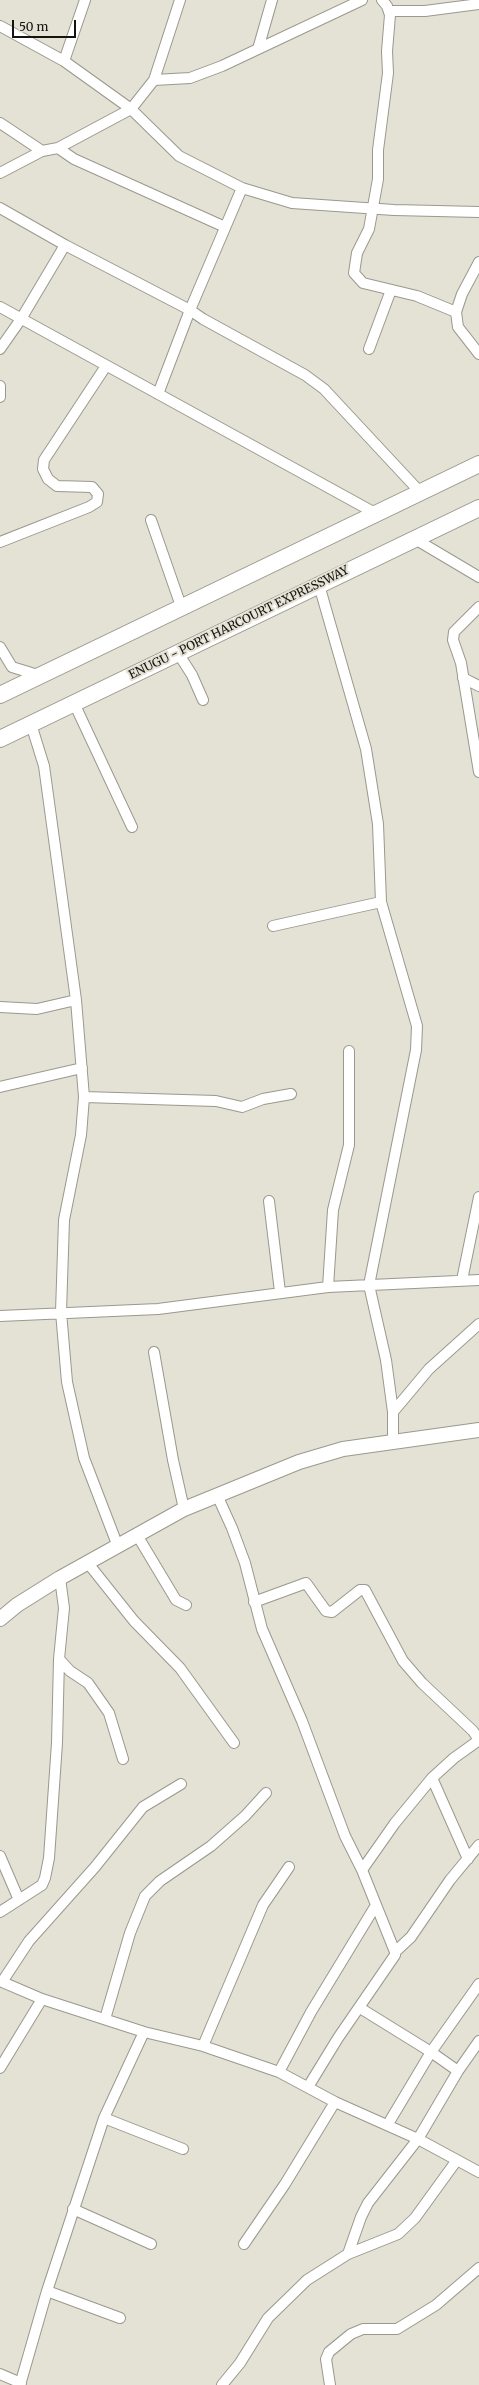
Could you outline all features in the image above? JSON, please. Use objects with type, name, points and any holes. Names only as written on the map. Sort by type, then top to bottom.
[{"type":"highway","points":[[0,695],[182,609],[375,513],[479,464]]},
{"type":"highway","name":"ENUGU - PORT HARCOURT EXPRESSWAY","points":[[0,739],[479,508]]},
{"type":"main road","points":[[0,1619],[17,1604],[60,1578],[118,1544],[184,1509],[299,1462],[343,1449],[393,1440],[479,1430]]},
{"type":"street","points":[[64,62],[85,0]]},
{"type":"street","points":[[0,173],[42,150],[58,148],[131,109],[154,80],[180,0]]},
{"type":"street","points":[[258,48],[272,0]]},
{"type":"street","points":[[154,80],[190,78],[222,66],[362,0]]},
{"type":"street","points":[[382,0],[389,11],[387,51],[388,73],[378,150],[378,179],[368,235],[356,253],[354,273],[363,283],[417,296],[456,312]]},
{"type":"street","points":[[389,11],[425,11],[479,4]]},
{"type":"street","points":[[0,26],[64,62],[131,109],[179,156],[242,188],[292,202],[374,208],[479,212]]},
{"type":"street","points":[[0,123],[42,150]]},
{"type":"street","points":[[58,148],[74,159],[225,227]]},
{"type":"street","points":[[158,394],[190,310],[242,188]]},
{"type":"street","points":[[0,208],[65,246],[190,310],[305,375],[324,389],[420,492]]},
{"type":"street","points":[[0,350],[21,320],[65,246]]},
{"type":"street","points":[[479,262],[462,294],[456,312],[458,327],[479,354]]},
{"type":"street","points":[[369,349],[392,290]]},
{"type":"street","points":[[0,307],[21,320],[375,513]]},
{"type":"street","points":[[0,542],[89,507],[97,502],[98,494],[92,487],[57,486],[48,479],[43,469],[44,460],[106,366]]},
{"type":"street","points":[[0,386],[0,397]]},
{"type":"street","points":[[151,520],[182,609]]},
{"type":"street","points":[[415,539],[479,578]]},
{"type":"street","points":[[319,585],[366,749],[378,824],[381,902],[396,956],[411,999],[417,1026],[416,1044],[369,1285],[386,1360],[392,1412],[393,1440]]},
{"type":"street","points":[[479,607],[454,632],[453,640],[461,663],[479,772]]},
{"type":"street","points":[[0,647],[12,667],[41,676]]},
{"type":"street","points":[[178,653],[192,675],[203,700]]},
{"type":"street","points":[[463,678],[479,686]]},
{"type":"street","points":[[74,703],[132,827]]},
{"type":"street","points":[[31,724],[44,766],[76,1000],[84,1097],[81,1135],[64,1220],[61,1312],[67,1382],[90,1480],[118,1544]]},
{"type":"street","points":[[273,926],[381,902]]},
{"type":"street","points":[[0,1007],[37,1009],[76,1000]]},
{"type":"street","points":[[328,1287],[333,1210],[349,1145],[350,1051]]},
{"type":"street","points":[[0,1087],[82,1068]]},
{"type":"street","points":[[84,1097],[216,1101],[242,1107],[263,1099],[291,1094]]},
{"type":"street","points":[[462,1280],[479,1197]]},
{"type":"street","points":[[269,1201],[280,1292]]},
{"type":"street","points":[[0,1316],[158,1308],[328,1287],[479,1280]]},
{"type":"street","points":[[392,1412],[429,1369],[479,1324]]},
{"type":"street","points":[[154,1352],[173,1460],[184,1509]]},
{"type":"street","points":[[217,1495],[232,1528],[245,1563],[262,1629],[302,1721],[345,1836],[362,1870],[395,1952]]},
{"type":"street","points":[[137,1535],[176,1600],[186,1605]]},
{"type":"street","points":[[87,1562],[134,1622],[180,1668],[234,1743]]},
{"type":"street","points":[[0,1912],[42,1885],[46,1878],[49,1858],[57,1743],[59,1659],[64,1608],[60,1578]]},
{"type":"street","points":[[254,1602],[306,1583],[326,1611],[332,1612],[360,1590],[365,1590],[403,1661],[422,1683],[472,1731],[479,1740],[454,1758],[432,1778],[395,1823],[362,1870]]},
{"type":"street","points":[[59,1659],[70,1672],[88,1683],[110,1713],[123,1759]]},
{"type":"street","points":[[59,1681],[70,1672]]},
{"type":"street","points":[[432,1778],[468,1859]]},
{"type":"street","points":[[181,1784],[143,1807],[95,1867],[29,1941],[1,1981],[42,1999],[144,2032],[203,2046],[279,2072],[335,2102],[388,2124],[479,2172]]},
{"type":"street","points":[[105,2019],[130,1933],[146,1896],[160,1881],[211,1846],[245,1816],[266,1792]]},
{"type":"street","points":[[308,2087],[338,2038],[395,1955],[395,1952],[411,1937],[450,1880],[479,1845]]},
{"type":"street","points":[[0,1856],[19,1900]]},
{"type":"street","points":[[203,2046],[263,1905],[289,1866]]},
{"type":"street","points":[[279,2072],[311,2012],[376,1905]]},
{"type":"street","points":[[388,2124],[431,2052],[479,1984]]},
{"type":"street","points":[[0,2068],[42,1999]]},
{"type":"street","points":[[360,2008],[431,2052],[458,2071]]},
{"type":"street","points":[[0,2374],[21,2384],[47,2291],[72,2210],[104,2118],[144,2032]]},
{"type":"street","points":[[348,2254],[361,2217],[368,2203],[418,2139],[458,2071],[479,2041]]},
{"type":"street","points":[[244,2244],[285,2184],[335,2102]]},
{"type":"street","points":[[104,2118],[183,2149]]},
{"type":"street","points":[[222,2385],[240,2363],[268,2318],[307,2280],[348,2254],[398,2234],[415,2218],[458,2160]]},
{"type":"street","points":[[72,2210],[151,2244]]},
{"type":"street","points":[[330,2385],[326,2359],[329,2352],[351,2334],[363,2329],[397,2330],[436,2305],[479,2268]]},
{"type":"street","points":[[47,2291],[120,2318]]}]
